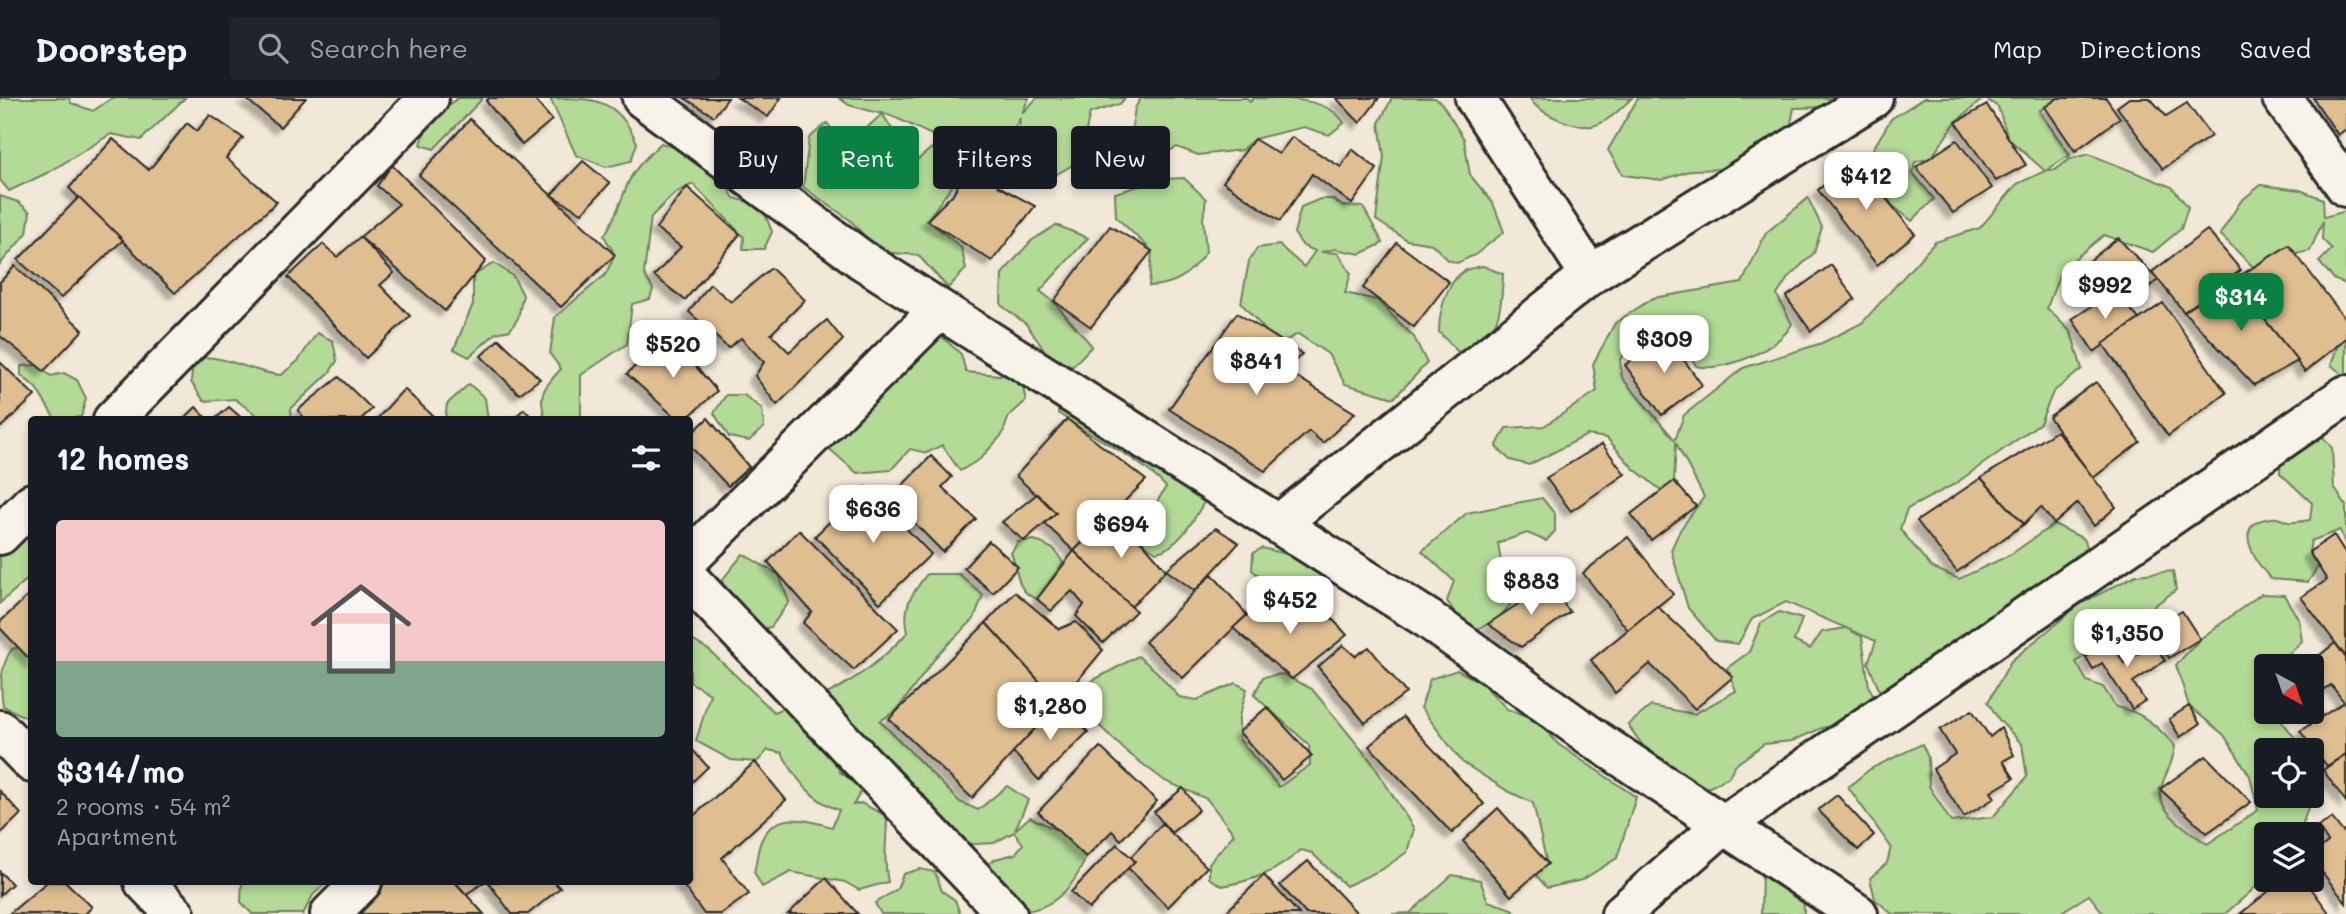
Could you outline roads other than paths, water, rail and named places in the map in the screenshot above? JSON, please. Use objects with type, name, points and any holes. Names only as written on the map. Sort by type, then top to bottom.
[{"type":"street","points":[[117,416],[429,98]]},
{"type":"street","points":[[642,98],[853,254],[1428,619],[1722,826],[1858,914]]},
{"type":"street","points":[[1475,98],[1590,275]]},
{"type":"street","points":[[1280,523],[1590,275],[1873,98]]},
{"type":"street","points":[[2282,98],[2346,187]]},
{"type":"street","points":[[693,555],[939,310]]},
{"type":"street","points":[[1621,914],[1722,826],[2346,395]]},
{"type":"street","points":[[0,535],[28,507]]},
{"type":"street","points":[[693,583],[1007,914]]},
{"type":"street","points":[[0,730],[28,760]]},
{"type":"street","points":[[147,885],[175,914]]},
{"type":"street","points":[[330,914],[359,885]]}]
